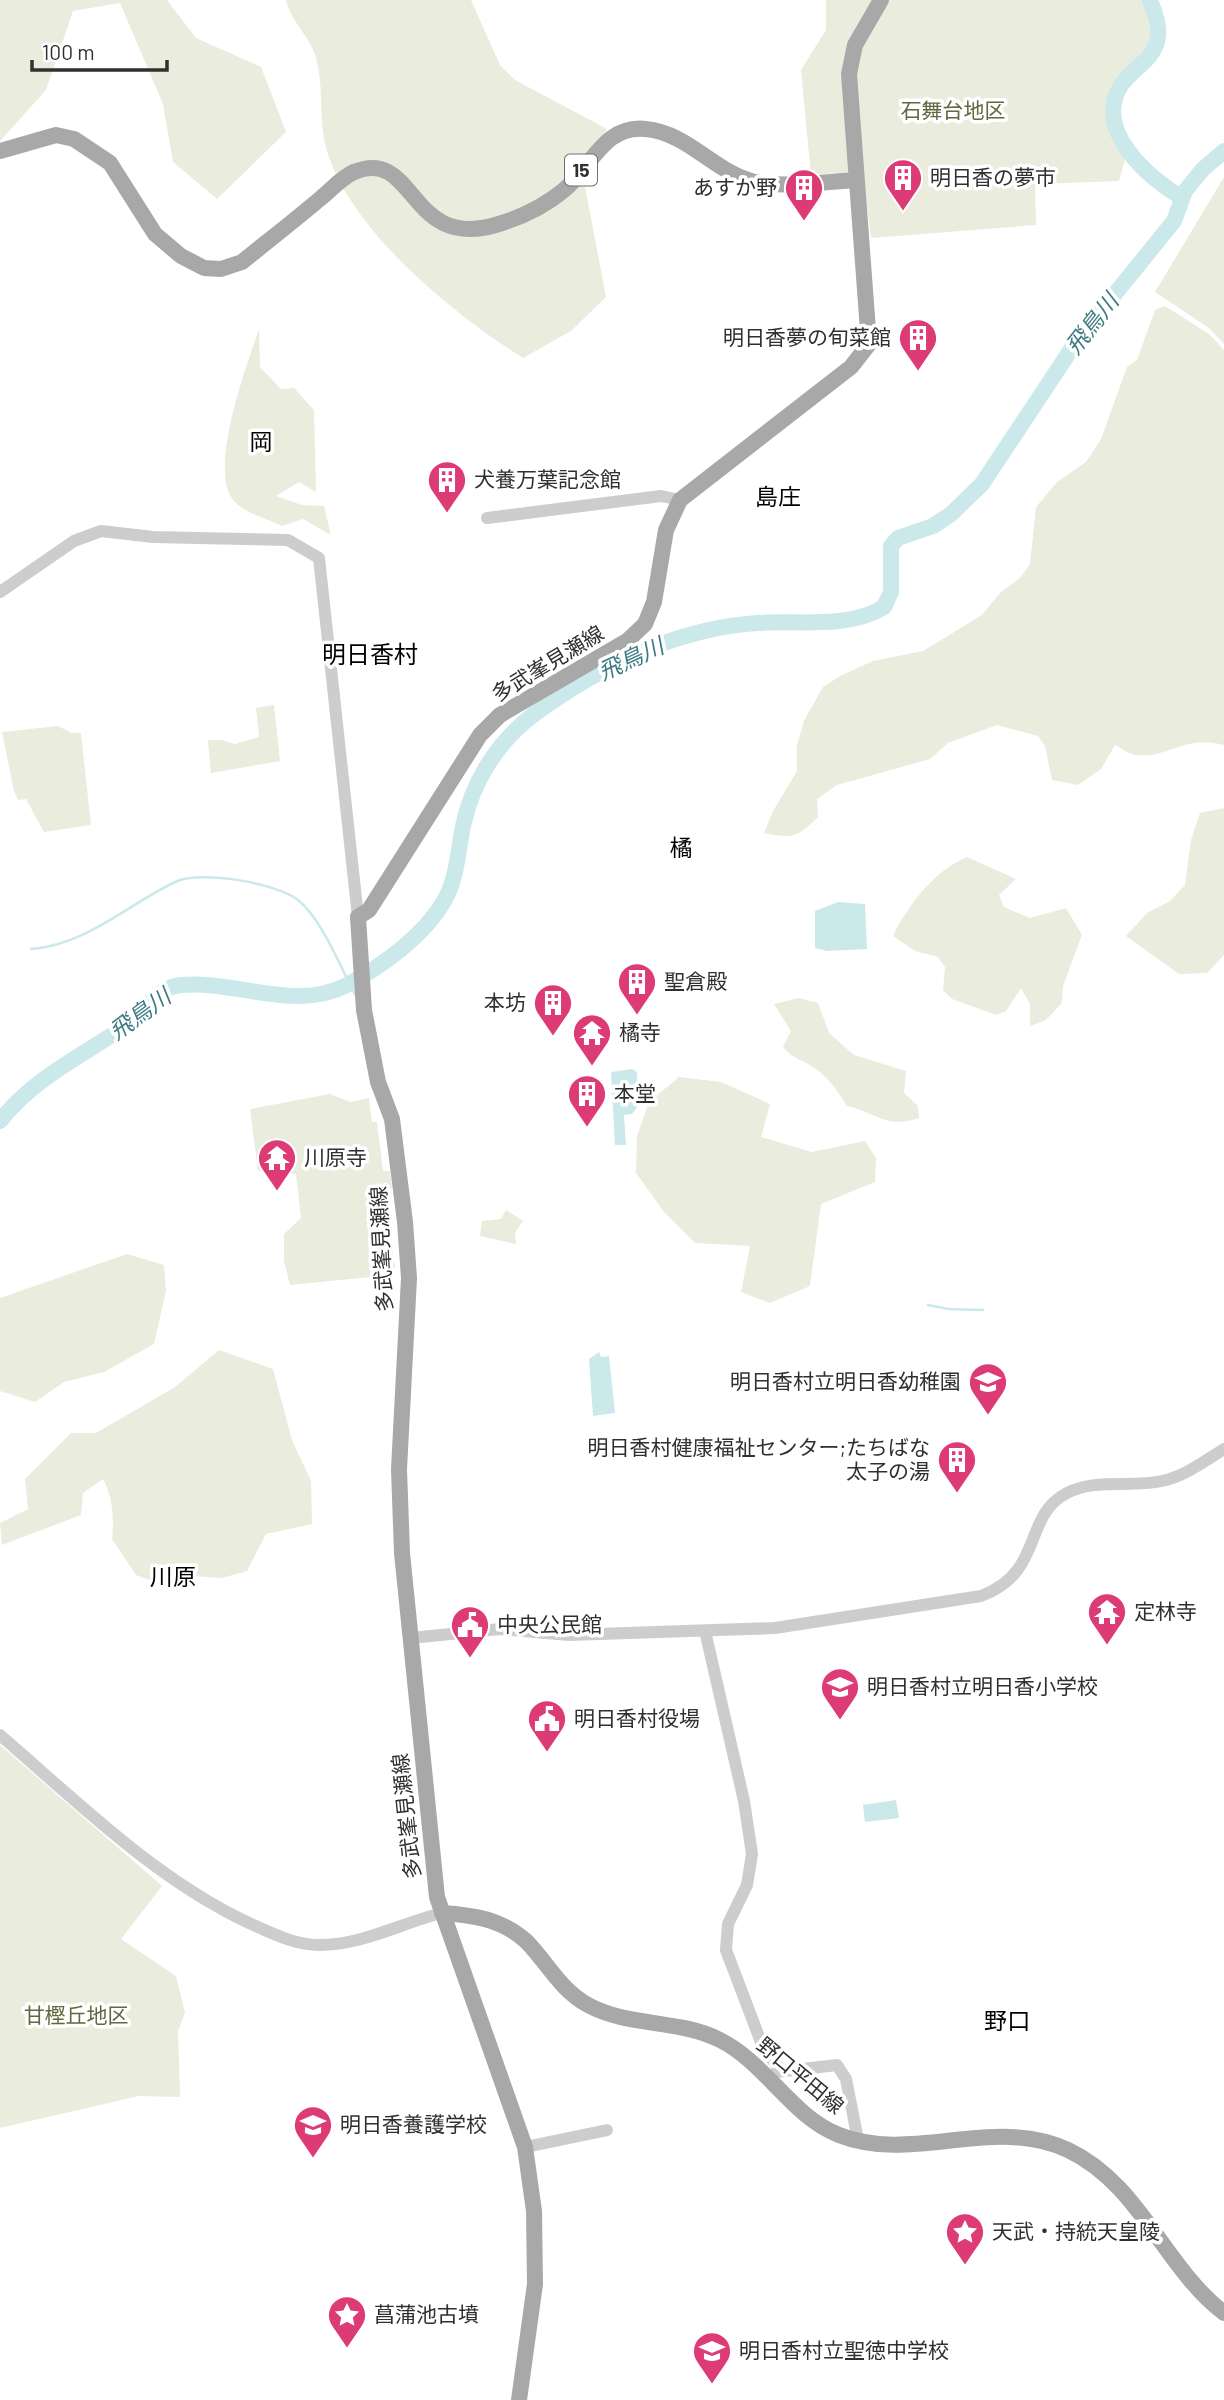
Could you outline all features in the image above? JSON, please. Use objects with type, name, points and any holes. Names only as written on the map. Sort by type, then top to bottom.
[{"type":"main road","name":"多武峯見瀬線","points":[[519,2400],[536,2270],[534,2211],[525,2147],[442,1913],[431,1848],[402,1553],[399,1469],[409,1278],[405,1222],[393,1119],[378,1082],[370,1045],[358,918],[369,910],[480,735],[500,716],[627,641],[645,624],[654,602],[666,530],[680,500],[852,367],[869,344],[849,66],[858,38],[881,0]]},
{"type":"main road","name":"15","points":[[0,151],[56,135],[74,139],[110,163],[155,234],[181,256],[204,268],[221,269],[242,262],[352,172],[377,169],[388,171],[401,179],[435,222],[460,230],[476,230],[514,219],[536,208],[566,189],[597,149],[611,138],[637,129],[668,133],[727,170],[754,181],[792,184],[856,180]]},
{"type":"main road","name":"野口平田線","points":[[442,1913],[486,1918],[504,1925],[526,1941],[549,1972],[588,2006],[619,2016],[719,2039],[764,2073],[817,2123],[839,2135],[880,2144],[1006,2135],[1033,2139],[1069,2150],[1100,2171],[1126,2194],[1176,2264],[1224,2313]]},
{"type":"street","points":[[487,518],[661,496],[680,500]]},
{"type":"street","points":[[0,592],[74,541],[101,531],[153,537],[288,540],[319,558],[358,918]]},
{"type":"street","points":[[411,1638],[500,1629],[569,1635],[775,1628],[981,1596],[1003,1588],[1023,1564],[1040,1522],[1065,1493],[1095,1484],[1162,1481],[1183,1474],[1224,1449]]},
{"type":"street","points":[[705,1631],[744,1801],[752,1854],[747,1885],[728,1924],[726,1950],[764,2050],[782,2071]]},
{"type":"street","points":[[0,1735],[154,1867],[213,1906],[275,1935],[311,1945],[347,1942],[442,1913]]},
{"type":"street","points":[[764,2073],[836,2065],[846,2079],[858,2140]]},
{"type":"street","points":[[525,2147],[607,2130]]},
{"type":"green space","points":[[0,0],[167,0],[196,38],[261,67],[286,132],[217,199],[173,162],[163,104],[120,3],[73,11],[46,90],[0,141]]},
{"type":"green space","points":[[286,0],[471,0],[500,65],[515,80],[607,129],[582,171],[606,297],[571,331],[523,358],[436,294],[379,238],[338,178],[326,147],[321,87],[314,52],[291,14]]},
{"type":"green space","name":"石舞台地区","points":[[826,0],[1145,0],[1154,25],[1151,43],[1142,58],[1117,85],[1110,103],[1112,125],[1126,156],[1119,181],[1035,184],[1036,225],[871,238],[863,175],[811,175],[801,70],[826,30]]},
{"type":"green space","points":[[1224,177],[1224,344],[1209,328],[1155,292]]},
{"type":"green space","points":[[1165,306],[1209,334],[1224,350],[1224,745],[1198,742],[1147,755],[1133,754],[1115,745],[1101,769],[1078,785],[1052,780],[1045,746],[1038,736],[997,725],[948,743],[930,759],[837,785],[817,799],[818,817],[794,835],[764,833],[773,811],[797,771],[797,745],[804,721],[823,687],[873,661],[923,651],[982,615],[1001,592],[1020,578],[1030,564],[1036,507],[1057,482],[1086,462],[1101,439],[1127,367],[1137,360],[1155,310]]},
{"type":"green space","points":[[259,329],[260,367],[281,389],[294,388],[314,410],[316,492],[299,482],[276,496],[302,505],[324,506],[331,535],[303,519],[282,526],[250,512],[234,501],[227,486],[225,467],[232,417]]},
{"type":"green space","points":[[274,705],[280,761],[211,773],[208,740],[235,744],[259,737],[256,708]]},
{"type":"green space","points":[[58,726],[72,733],[81,733],[91,825],[44,832],[26,799],[18,800],[14,791],[2,732]]},
{"type":"green space","points":[[1224,808],[1224,955],[1207,973],[1179,974],[1126,936],[1147,913],[1170,901],[1185,885],[1191,840],[1200,813]]},
{"type":"green space","points":[[967,857],[1016,879],[999,895],[1004,907],[1030,918],[1066,908],[1082,935],[1063,986],[1062,1003],[1046,1020],[1030,1026],[1030,1004],[1021,988],[1006,1011],[996,1015],[952,999],[943,990],[945,967],[938,957],[915,951],[893,936],[906,912],[933,880],[944,870]]},
{"type":"green space","points":[[799,998],[818,1003],[829,1033],[854,1055],[906,1071],[904,1093],[918,1106],[919,1118],[889,1121],[847,1106],[822,1073],[786,1051],[783,1047],[791,1031],[774,1004]]},
{"type":"green space","points":[[679,1077],[721,1082],[770,1104],[761,1137],[812,1152],[865,1141],[876,1158],[875,1182],[821,1204],[810,1286],[770,1303],[741,1292],[750,1246],[695,1243],[664,1212],[636,1173],[637,1136],[649,1102]]},
{"type":"green space","points":[[330,1094],[350,1102],[369,1098],[372,1122],[377,1122],[383,1171],[390,1171],[392,1188],[385,1190],[395,1268],[390,1269],[391,1275],[290,1285],[284,1261],[284,1234],[301,1218],[296,1174],[258,1171],[250,1109]]},
{"type":"green space","points":[[506,1210],[523,1221],[515,1233],[516,1244],[480,1236],[482,1221],[501,1219]]},
{"type":"green space","points":[[127,1254],[164,1265],[166,1291],[154,1344],[104,1372],[64,1382],[35,1402],[0,1391],[0,1298]]},
{"type":"green space","points":[[219,1350],[273,1369],[292,1440],[311,1481],[312,1524],[266,1534],[247,1571],[222,1578],[194,1576],[168,1587],[136,1575],[112,1539],[112,1508],[103,1479],[83,1493],[81,1515],[2,1545],[0,1523],[28,1509],[25,1479],[71,1433],[96,1433],[175,1387]]},
{"type":"green space","name":"甘樫丘地区","points":[[0,1745],[162,1886],[121,1939],[176,1976],[185,2013],[178,2031],[180,2097],[139,2096],[0,2128]]},
{"type":"water","points":[[838,902],[865,904],[867,949],[827,951],[815,948],[815,911]]},
{"type":"water","points":[[632,1069],[637,1072],[638,1106],[632,1114],[624,1115],[626,1145],[615,1145],[611,1072]]},
{"type":"water","points":[[599,1352],[601,1357],[609,1356],[615,1413],[593,1416],[589,1359]]},
{"type":"water","points":[[896,1800],[899,1818],[865,1822],[863,1805]]},
{"type":"waterway","points":[[1150,0],[1158,26],[1157,42],[1150,55],[1120,87],[1114,103],[1114,120],[1119,136],[1140,165],[1181,197]]},
{"type":"waterway","name":"飛鳥川","points":[[0,1121],[43,1080],[131,1022],[157,996],[172,987],[202,985],[286,996],[307,996],[327,993],[347,985],[388,959],[414,938],[444,901],[454,874],[467,810],[480,779],[497,751],[533,715],[584,681],[639,653],[697,633],[758,623],[839,621],[870,614],[884,607],[891,592],[891,546],[898,538],[933,526],[951,514],[982,484],[1076,342],[1174,221],[1185,191],[1203,169],[1224,151]]},
{"type":"waterway","points":[[31,949],[51,946],[88,932],[175,882],[202,877],[238,880],[288,894],[307,908],[323,932],[356,996]]},
{"type":"waterway","points":[[928,1305],[948,1309],[983,1310]]},
{"type":"place","name":"明日香の夢市","points":[[903,212]]},
{"type":"place","name":"あすか野","points":[[804,222]]},
{"type":"place","name":"明日香夢の旬菜館","points":[[918,372]]},
{"type":"place","name":"犬養万葉記念館","points":[[447,514]]},
{"type":"place","name":"聖倉殿","points":[[637,1016]]},
{"type":"place","name":"本坊","points":[[553,1037]]},
{"type":"place","name":"橘寺","points":[[592,1067]]},
{"type":"place","name":"本堂","points":[[587,1128]]},
{"type":"place","name":"川原寺","points":[[277,1192]]},
{"type":"place","name":"明日香村立明日香幼稚園","points":[[988,1416]]},
{"type":"place","name":"明日香村健康福祉センター;たちばな 太子の湯","points":[[957,1494]]},
{"type":"place","name":"定林寺","points":[[1107,1646]]},
{"type":"place","name":"中央公民館","points":[[470,1659]]},
{"type":"place","name":"明日香村立明日香小学校","points":[[840,1721]]},
{"type":"place","name":"明日香村役場","points":[[547,1753]]},
{"type":"place","name":"明日香養護学校","points":[[313,2159]]},
{"type":"place","name":"天武・持統天皇陵","points":[[965,2266]]},
{"type":"place","name":"菖蒲池古墳","points":[[347,2349]]},
{"type":"place","name":"明日香村立聖徳中学校","points":[[712,2385]]},
{"type":"district","name":"岡","points":[[261,442]]},
{"type":"district","name":"島庄","points":[[778,497]]},
{"type":"district","name":"明日香村","points":[[370,655]]},
{"type":"district","name":"橘","points":[[681,848]]},
{"type":"district","name":"川原","points":[[173,1577]]},
{"type":"district","name":"野口","points":[[1007,2021]]}]
